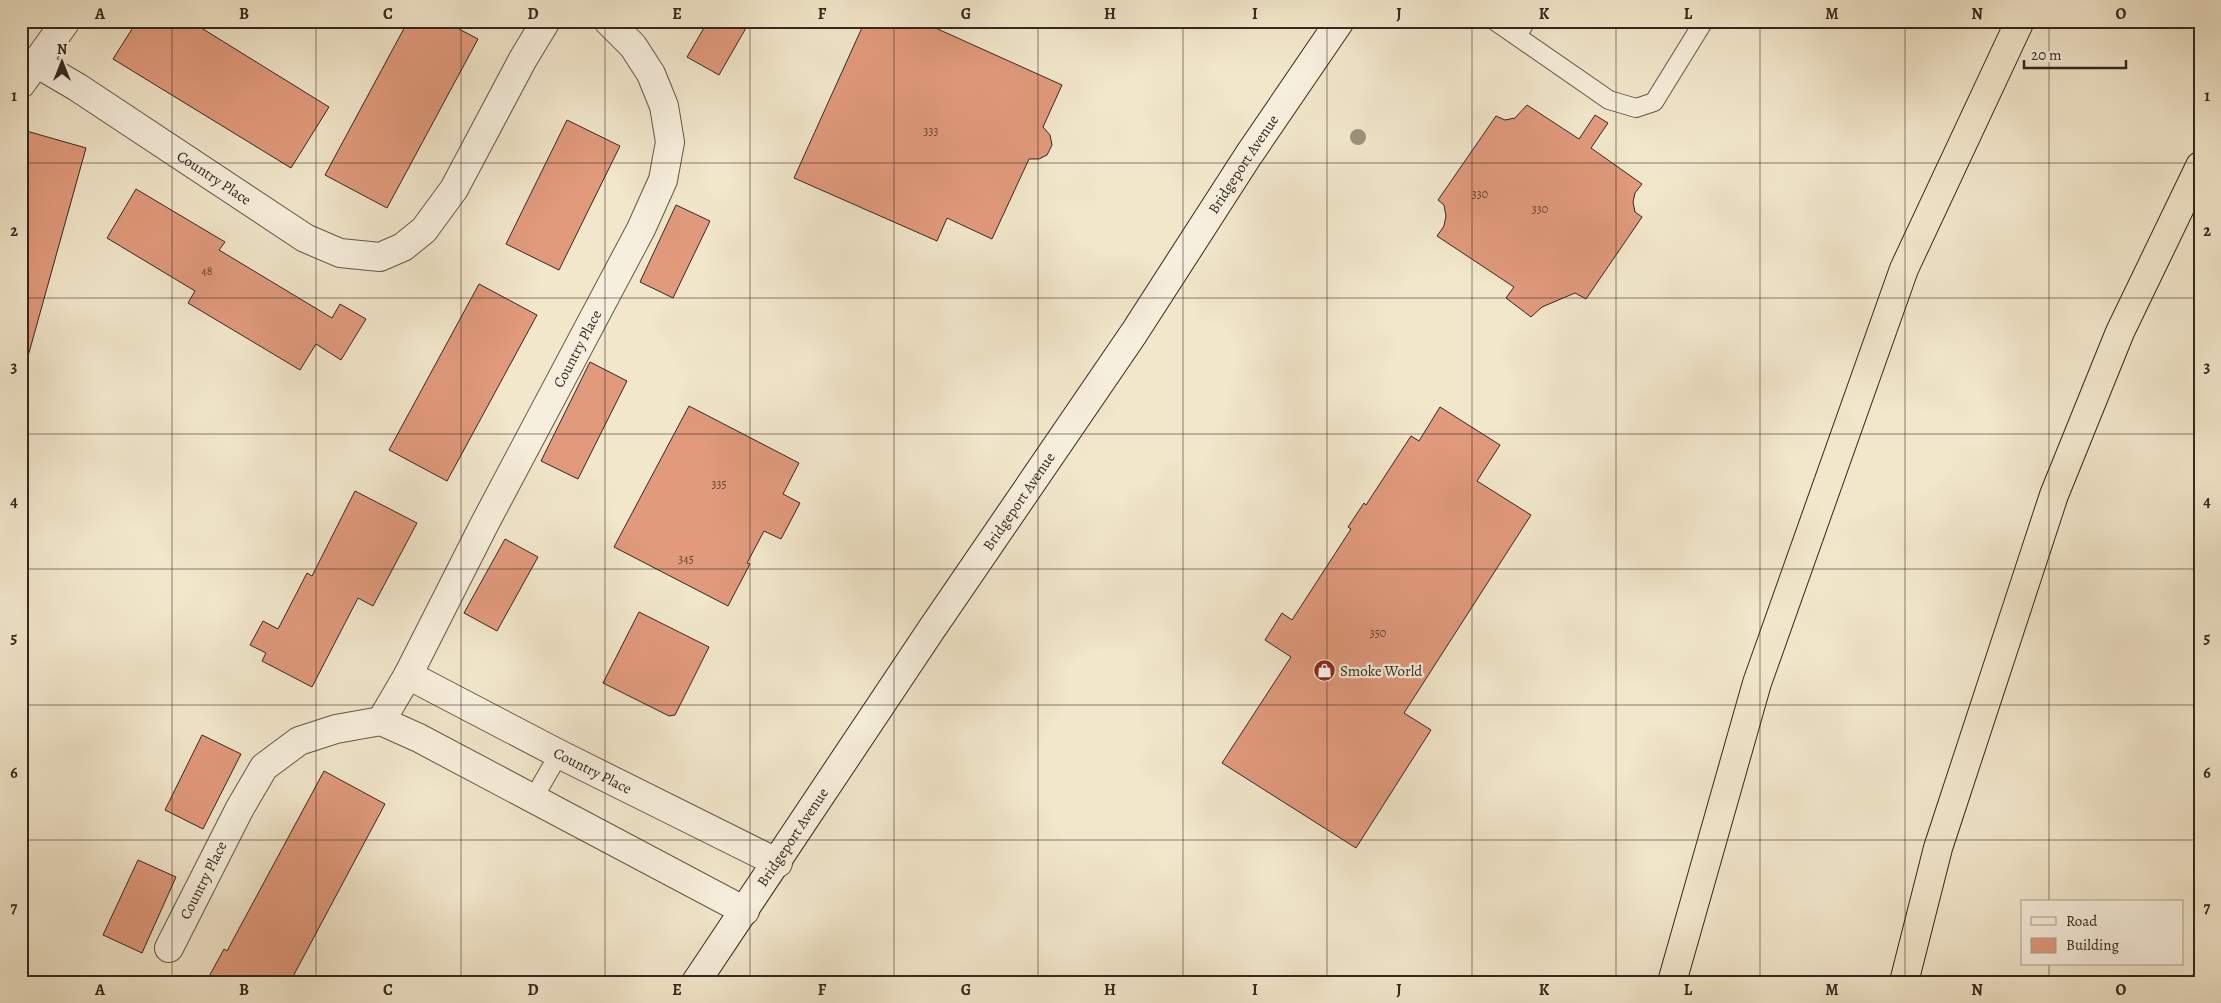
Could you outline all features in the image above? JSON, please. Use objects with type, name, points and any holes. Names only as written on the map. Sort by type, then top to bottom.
[{"type":"highway","points":[[1672,982],[1757,683],[1904,269],[2020,21]]},
{"type":"highway","points":[[1904,982],[1938,848],[2054,495],[2120,332],[2200,166]]},
{"type":"street","name":"Country Place","points":[[66,21],[29,74],[77,87],[305,238],[340,253],[380,257],[403,248],[424,230],[454,190],[523,59],[546,21]]},
{"type":"street","name":"Country Place","points":[[169,948],[240,808],[264,768],[299,741],[336,729],[381,721],[408,675],[484,523],[641,229],[663,180],[670,142],[664,106],[651,74],[633,46],[608,21]]},
{"type":"street","name":"Bridgeport Avenue","points":[[696,982],[778,863],[931,630],[1134,333],[1248,156],[1340,21]]},
{"type":"street","name":"Country Place","points":[[408,675],[559,754],[778,863]]},
{"type":"street","points":[[381,721],[745,911]]},
{"type":"lane","points":[[1495,21],[1521,29],[1609,100],[1636,108],[1654,102],[1704,21]]},
{"type":"lane","points":[[533,799],[559,754]]},
{"type":"building","points":[[137,21],[190,21],[329,107],[291,168],[113,59]]},
{"type":"building","points":[[408,21],[463,21],[459,29],[478,39],[387,208],[325,175]]},
{"type":"building","points":[[708,21],[750,21],[719,75],[687,57]]},
{"type":"building","points":[[865,21],[920,21],[1062,85],[1043,127],[1050,135],[1052,145],[1047,155],[1039,159],[1029,159],[992,239],[947,218],[937,241],[794,178]]},
{"type":"building","points":[[1527,105],[1579,139],[1595,115],[1608,123],[1591,148],[1642,184],[1635,193],[1633,202],[1635,212],[1642,217],[1586,299],[1575,293],[1542,307],[1531,317],[1506,298],[1514,287],[1437,236],[1444,226],[1446,216],[1444,205],[1438,200],[1496,116],[1505,120],[1515,118]]},
{"type":"building","points":[[567,120],[620,146],[559,270],[506,244]]},
{"type":"building","points":[[23,130],[86,148],[25,367],[21,366]]},
{"type":"building","points":[[136,189],[225,242],[219,250],[332,318],[340,304],[366,319],[341,360],[316,344],[300,370],[188,303],[195,291],[107,238]]},
{"type":"building","points":[[676,205],[710,221],[673,298],[640,282]]},
{"type":"building","points":[[479,284],[537,315],[447,481],[389,450]]},
{"type":"building","points":[[590,362],[627,381],[578,479],[541,461]]},
{"type":"building","points":[[689,406],[799,463],[783,494],[800,503],[781,539],[764,531],[747,563],[750,564],[728,606],[614,547]]},
{"type":"building","points":[[1440,407],[1500,445],[1477,481],[1531,515],[1404,713],[1431,730],[1356,848],[1222,763],[1291,657],[1265,640],[1282,613],[1292,620],[1351,529],[1348,527],[1364,503],[1366,505],[1411,436],[1419,441]]},
{"type":"building","points":[[355,491],[417,523],[373,606],[358,598],[312,687],[262,661],[266,653],[250,645],[263,621],[278,629],[307,573],[312,576]]},
{"type":"building","points":[[505,539],[538,557],[497,631],[464,613]]},
{"type":"building","points":[[639,612],[709,647],[675,715],[669,716],[603,683]]},
{"type":"building","points":[[202,735],[241,754],[203,829],[165,810]]},
{"type":"building","points":[[324,771],[385,804],[290,982],[206,982],[224,949],[227,951]]},
{"type":"building","points":[[138,860],[176,877],[142,953],[103,935]]},
{"type":"building","points":[[2200,951],[2200,982],[2191,982]]},
{"type":"place","name":"Smoke World","points":[[1324,671]]}]
